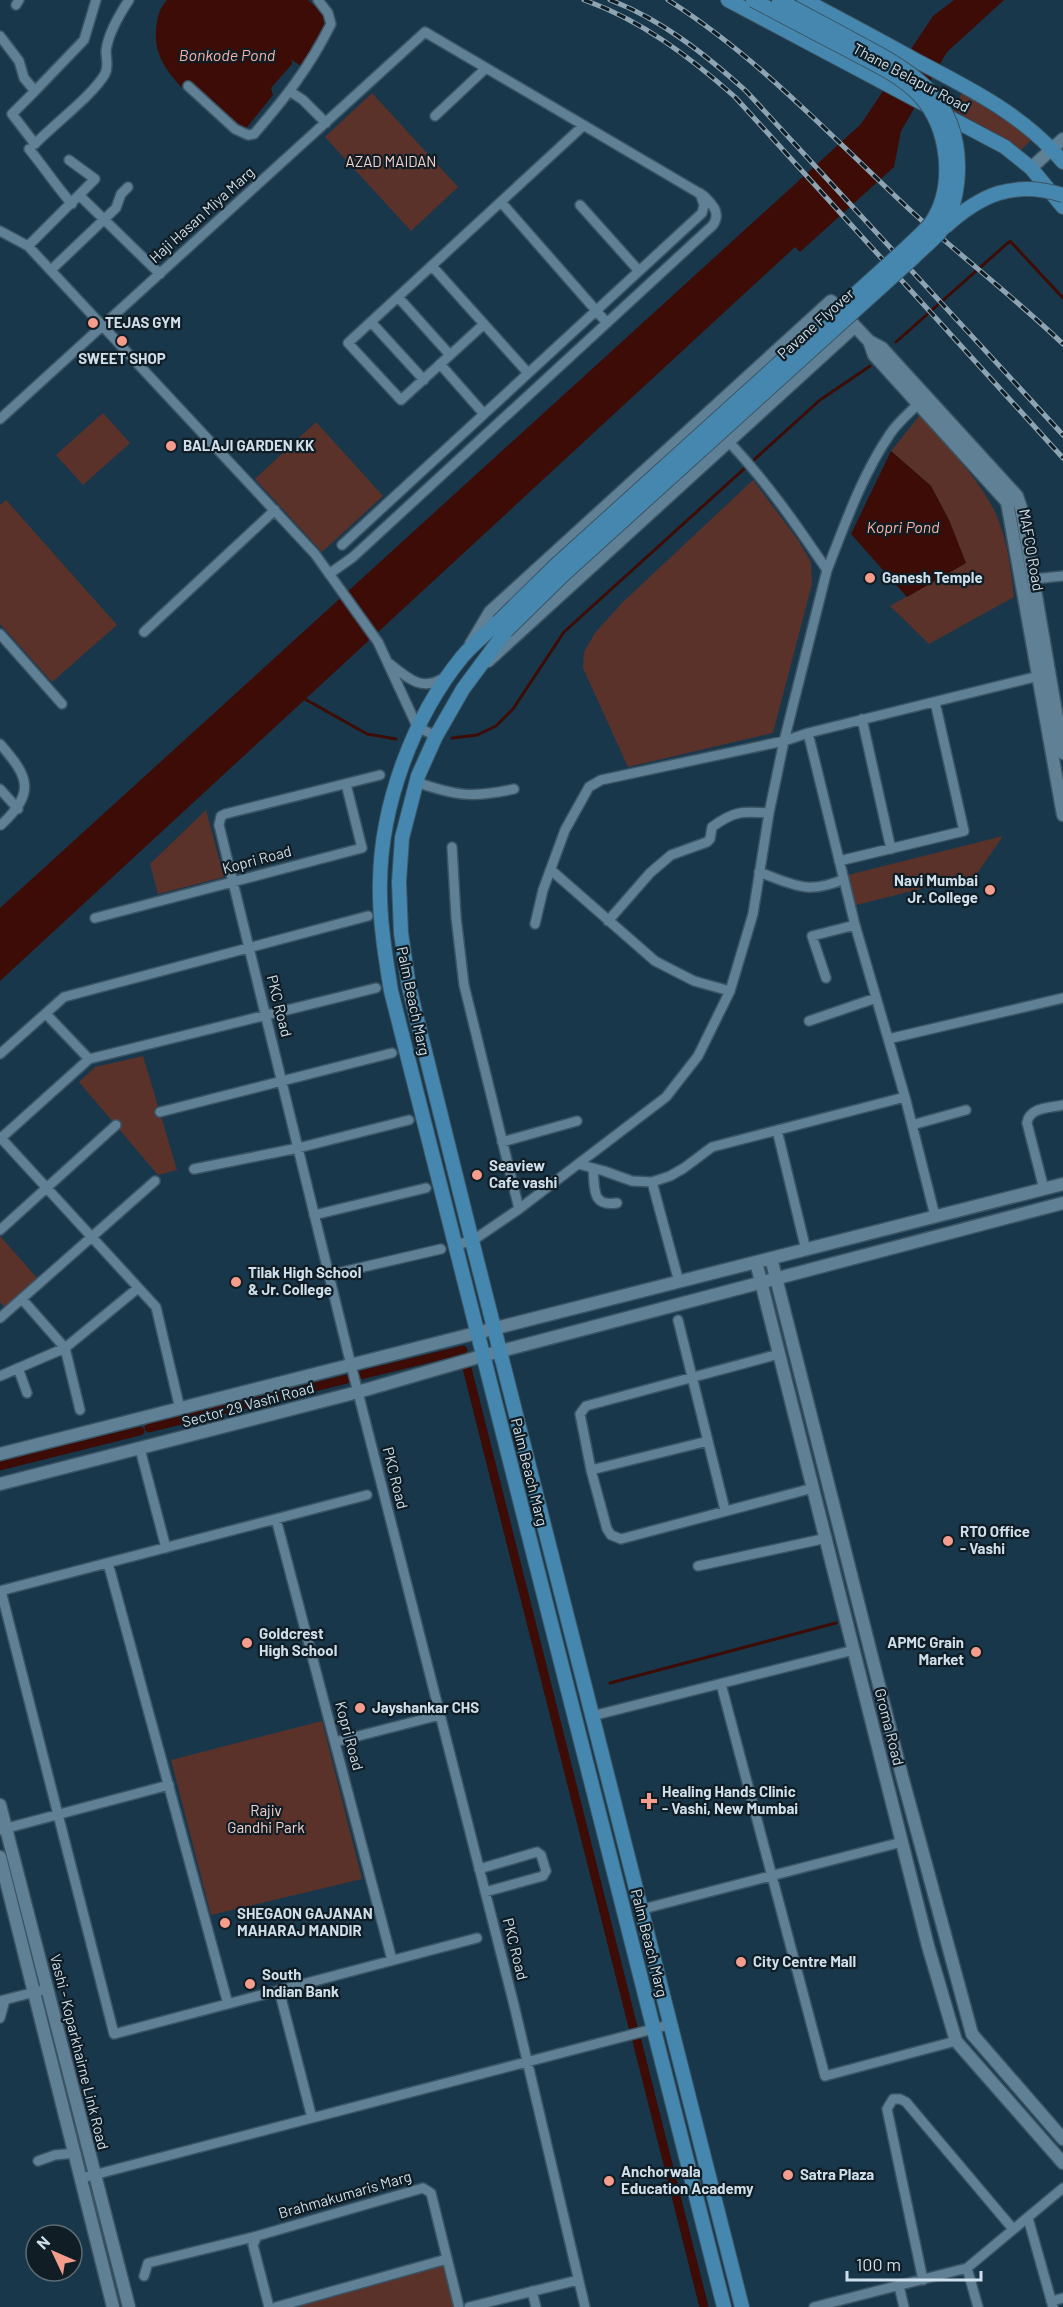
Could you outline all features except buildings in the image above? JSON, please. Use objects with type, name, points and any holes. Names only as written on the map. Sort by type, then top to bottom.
[{"type":"main road","name":"Thane Belapur Road","points":[[728,0],[1005,147],[1031,168],[1063,207]]},
{"type":"main road","name":"Pavane Flyover","points":[[478,669],[502,627],[555,566],[905,249],[931,223],[940,202],[946,178],[946,159],[942,140],[928,106],[918,95],[892,74],[753,0]]},
{"type":"main road","name":"Pavane Flyover","points":[[464,655],[502,627],[563,575],[940,231],[952,206],[958,179],[958,158],[954,136],[938,99],[927,86],[898,63],[778,0]]},
{"type":"main road","name":"Thane Belapur Road","points":[[804,0],[987,99],[1058,144],[1063,162]]},
{"type":"main road","points":[[1031,168],[1058,144]]},
{"type":"main road","points":[[940,231],[973,203],[989,195],[1027,188],[1063,195]]},
{"type":"main road","name":"MAFCO Road","points":[[464,655],[490,612],[831,301],[869,341],[882,348],[1017,496],[1033,579],[1043,675],[1063,815]]},
{"type":"main road","points":[[478,669],[513,640],[855,326]]},
{"type":"main road","name":"MAFCO Road","points":[[869,341],[874,355],[1007,502],[1043,675],[1063,753]]},
{"type":"main road","name":"Palm Beach Marg","points":[[464,655],[448,674],[400,770],[383,835],[380,882],[382,935],[391,991],[448,1247],[482,1356],[724,2307]]},
{"type":"main road","name":"Palm Beach Marg","points":[[478,669],[463,689],[436,736],[416,782],[402,838],[399,882],[400,933],[409,987],[472,1241],[502,1351],[742,2307]]},
{"type":"main road","name":"Sector 29 Vashi Road","points":[[0,1454],[1063,1184]]},
{"type":"main road","name":"Sector 29 Vashi Road","points":[[0,1484],[358,1392],[482,1356],[1063,1203]]},
{"type":"main road","name":"Groma Road","points":[[771,1258],[946,1942],[972,2034],[1063,2139]]},
{"type":"main road","name":"Groma Road","points":[[756,1262],[928,1946],[956,2041],[1063,2163]]},
{"type":"main road","name":"Vashi - Koparkhairne Link Road","points":[[0,1805],[3,1829],[76,2153],[88,2176],[129,2307]]},
{"type":"main road","name":"Vashi - Koparkhairne Link Road","points":[[0,1857],[41,1991],[88,2176],[114,2307]]},
{"type":"main road","points":[[928,1946],[946,1942]]},
{"type":"street","points":[[96,0],[84,40],[12,114],[35,144],[106,73],[108,61],[106,52],[113,29],[129,0]]},
{"type":"street","points":[[188,86],[235,129],[248,135],[254,134],[291,92],[315,57],[331,24],[328,13],[318,0]]},
{"type":"street","name":"Haji Hasan Miya Marg","points":[[0,419],[424,32],[486,68]]},
{"type":"street","points":[[0,36],[19,61],[24,78],[35,91]]},
{"type":"street","points":[[331,577],[715,222],[717,216],[716,210],[699,191],[486,68],[435,116]]},
{"type":"street","points":[[291,92],[303,100],[326,123]]},
{"type":"street","points":[[484,324],[401,400],[348,343],[584,125]]},
{"type":"street","points":[[29,149],[72,204]]},
{"type":"street","points":[[28,246],[80,196],[95,178],[69,160]]},
{"type":"street","points":[[51,270],[116,208],[121,194],[129,187]]},
{"type":"street","points":[[342,545],[702,213],[704,205],[699,191]]},
{"type":"street","points":[[80,196],[160,274]]},
{"type":"street","points":[[501,202],[607,323]]},
{"type":"street","points":[[580,205],[639,271]]},
{"type":"street","points":[[0,231],[28,246],[275,510],[331,577],[378,642],[389,662],[407,708],[419,728],[436,736]]},
{"type":"street","points":[[432,266],[528,373]]},
{"type":"street","points":[[398,297],[450,355]]},
{"type":"street","points":[[371,322],[424,380]]},
{"type":"street","points":[[441,364],[484,414]]},
{"type":"street","points":[[329,1275],[472,1241],[519,1209],[666,1097],[698,1056],[730,991],[753,914],[769,813],[784,741],[827,570],[851,510],[880,449],[891,433],[918,404]]},
{"type":"street","points":[[729,442],[782,502],[827,570]]},
{"type":"street","points":[[144,632],[275,510]]},
{"type":"street","points":[[1033,579],[1063,576]]},
{"type":"street","points":[[0,634],[63,704]]},
{"type":"street","points":[[389,662],[408,679],[420,684],[435,683],[448,674]]},
{"type":"street","points":[[535,924],[550,870],[565,830],[589,787],[601,780],[784,741],[862,719],[1043,675]]},
{"type":"street","points":[[839,861],[964,831],[935,702]]},
{"type":"street","points":[[862,719],[891,849]]},
{"type":"street","points":[[808,733],[855,925],[905,1097],[935,1216]]},
{"type":"street","points":[[0,744],[20,767],[25,785],[18,809],[0,825]]},
{"type":"street","name":"PKC Road","points":[[380,775],[221,816],[219,825],[351,1365],[528,2062],[585,2307]]},
{"type":"street","points":[[416,782],[450,794],[465,796],[514,789]]},
{"type":"street","name":"Kopri Road","points":[[95,918],[362,848],[346,784]]},
{"type":"street","points":[[0,789],[18,809]]},
{"type":"street","points":[[608,921],[650,873],[671,855],[707,842],[710,839],[712,827],[719,822],[741,811],[769,813]]},
{"type":"street","points":[[452,847],[456,917],[464,985],[519,1209]]},
{"type":"street","points":[[550,870],[655,962],[694,981],[730,991]]},
{"type":"street","points":[[759,872],[789,884],[811,888],[825,887],[844,879]]},
{"type":"street","points":[[0,1054],[64,998],[368,916]]},
{"type":"street","points":[[826,978],[812,936],[855,925]]},
{"type":"street","points":[[180,1409],[156,1307],[0,1138],[89,1059],[376,988]]},
{"type":"street","points":[[809,1021],[876,998]]},
{"type":"street","points":[[888,1039],[1063,998]]},
{"type":"street","points":[[46,1014],[89,1059]]},
{"type":"street","points":[[160,1112],[392,1053]]},
{"type":"street","points":[[578,1164],[632,1181],[652,1182],[684,1168],[711,1147],[905,1097]]},
{"type":"street","points":[[1044,1189],[1027,1123],[1028,1117],[1032,1112],[1063,1105]]},
{"type":"street","points":[[912,1125],[966,1110]]},
{"type":"street","points":[[194,1169],[298,1148],[409,1120]]},
{"type":"street","points":[[502,1142],[577,1122]]},
{"type":"street","points":[[0,1230],[116,1125]]},
{"type":"street","points":[[777,1130],[806,1250]]},
{"type":"street","points":[[593,1169],[596,1196],[600,1202],[617,1203]]},
{"type":"street","points":[[0,1318],[155,1181]]},
{"type":"street","points":[[652,1182],[679,1282]]},
{"type":"street","points":[[314,1215],[426,1188]]},
{"type":"street","points":[[0,1376],[65,1348],[138,1288]]},
{"type":"street","points":[[22,1299],[65,1348],[80,1410]]},
{"type":"street","points":[[678,1320],[725,1510]]},
{"type":"street","points":[[779,1354],[691,1376],[583,1408],[580,1414],[591,1470],[607,1529],[616,1539],[813,1488]]},
{"type":"street","points":[[18,1368],[27,1393]]},
{"type":"street","points":[[591,1470],[708,1441]]},
{"type":"street","points":[[140,1449],[166,1548]]},
{"type":"street","points":[[367,1495],[1,1591],[114,2034],[477,1938]]},
{"type":"street","name":"Kopri Road","points":[[276,1519],[392,1960]]},
{"type":"street","points":[[698,1566],[827,1538]]},
{"type":"street","points":[[108,1563],[228,2004]]},
{"type":"street","points":[[592,1716],[854,1650]]},
{"type":"street","points":[[721,1684],[825,2076],[956,2041]]},
{"type":"street","points":[[335,1742],[440,1714]]},
{"type":"street","points":[[3,1829],[169,1785]]},
{"type":"street","points":[[643,1909],[902,1842]]},
{"type":"street","points":[[479,1869],[537,1852],[541,1855],[546,1871],[543,1876],[485,1892]]},
{"type":"street","points":[[279,1990],[312,2118]]},
{"type":"street","points":[[0,2018],[2,2000],[41,1991]]},
{"type":"street","points":[[88,2176],[672,2024]]},
{"type":"street","points":[[923,2280],[887,2109],[893,2099],[906,2102],[1013,2229]]},
{"type":"street","points":[[39,2160],[55,2155],[76,2153]]},
{"type":"street","name":"Brahmakumaris Marg","points":[[257,2236],[423,2188],[430,2193],[459,2307]]},
{"type":"street","points":[[814,2307],[967,2268],[1063,2188]]},
{"type":"street","points":[[1028,2217],[1052,2304],[1063,2298]]},
{"type":"street","points":[[144,2277],[148,2263],[257,2236]]},
{"type":"street","points":[[257,2236],[253,2245],[269,2307]]},
{"type":"street","points":[[276,2307],[447,2259]]},
{"type":"street","points":[[967,2268],[978,2307]]},
{"type":"street","points":[[470,2307],[510,2302],[532,2291],[578,2280]]},
{"type":"street","points":[[899,2286],[904,2307]]},
{"type":"street","points":[[532,2291],[536,2307]]},
{"type":"green space","name":"AZAD MAIDAN","points":[[372,93],[458,187],[411,231],[325,137]]},
{"type":"green space","points":[[962,93],[1021,130],[1031,140],[1021,150],[1010,141],[953,110]]},
{"type":"green space","points":[[103,413],[130,443],[83,485],[56,455]]},
{"type":"green space","points":[[920,415],[963,465],[992,506],[1007,548],[1014,597],[929,644],[890,606],[966,563],[949,520],[931,486],[891,451]]},
{"type":"green space","points":[[316,422],[383,496],[322,552],[255,479]]},
{"type":"green space","points":[[753,480],[798,540],[811,562],[812,584],[773,733],[628,767],[583,668],[584,652],[595,633],[622,603]]},
{"type":"green space","points":[[6,500],[117,625],[52,682],[0,624],[0,505]]},
{"type":"green space","points":[[206,810],[224,877],[158,894],[150,864]]},
{"type":"green space","points":[[1003,836],[976,875],[856,905],[848,875]]},
{"type":"green space","points":[[143,1056],[177,1170],[158,1175],[79,1082],[95,1067]]},
{"type":"green space","points":[[0,1236],[37,1278],[5,1308],[0,1302]]},
{"type":"green space","name":"Rajiv Gandhi Park","points":[[322,1721],[362,1879],[211,1915],[171,1760]]},
{"type":"green space","points":[[447,2259],[459,2307],[276,2307]]},
{"type":"water","name":"Bonkode Pond","points":[[167,0],[308,0],[324,19],[323,30],[317,44],[301,66],[292,60],[292,64],[271,88],[273,95],[244,131],[235,129],[195,99],[182,88],[162,62],[157,46],[156,30],[159,14]]},
{"type":"water","points":[[954,0],[1004,0],[947,52],[901,131],[894,167],[800,252],[795,247],[0,981],[0,908],[861,124],[933,16]]},
{"type":"water","name":"Kopri Pond","points":[[891,451],[931,486],[949,520],[966,563],[907,597],[851,534]]},
{"type":"waterway","points":[[896,342],[1010,241],[1063,298]]},
{"type":"waterway","points":[[452,738],[477,735],[496,726],[513,709],[564,632],[820,400],[870,366]]},
{"type":"waterway","points":[[303,698],[367,734],[396,739]]},
{"type":"waterway","points":[[361,1375],[463,1350]]},
{"type":"waterway","points":[[467,1368],[633,2027]]},
{"type":"waterway","points":[[149,1428],[347,1379]]},
{"type":"waterway","points":[[0,1466],[140,1431]]},
{"type":"waterway","points":[[610,1683],[836,1623]]},
{"type":"waterway","points":[[637,2041],[704,2307]]},
{"type":"railway","points":[[584,0],[625,18],[664,41],[735,97],[1063,458]]},
{"type":"railway","points":[[610,0],[647,17],[682,39],[746,91],[1063,435]]},
{"type":"railway","points":[[668,0],[701,22],[764,72],[909,209],[1063,344]]},
{"type":"place","name":"TEJAS GYM","points":[[93,323]]},
{"type":"place","name":"SWEET SHOP","points":[[122,341]]},
{"type":"place","name":"BALAJI GARDEN KK","points":[[171,446]]},
{"type":"place","name":"Ganesh Temple","points":[[870,578]]},
{"type":"place","name":"Navi Mumbai Jr. College","points":[[990,890]]},
{"type":"place","name":"Seaview Cafe vashi","points":[[477,1175]]},
{"type":"place","name":"Tilak High School & Jr. College","points":[[236,1282]]},
{"type":"place","name":"RTO Office - Vashi","points":[[948,1541]]},
{"type":"place","name":"Goldcrest High School","points":[[247,1643]]},
{"type":"place","name":"APMC Grain Market","points":[[976,1652]]},
{"type":"place","name":"Jayshankar CHS","points":[[360,1708]]},
{"type":"place","name":"Healing Hands Clinic - Vashi, New Mumbai","points":[[649,1801]]},
{"type":"place","name":"SHEGAON GAJANAN MAHARAJ MANDIR","points":[[225,1923]]},
{"type":"place","name":"City Centre Mall","points":[[741,1962]]},
{"type":"place","name":"South Indian Bank","points":[[250,1984]]},
{"type":"place","name":"Satra Plaza","points":[[788,2175]]},
{"type":"place","name":"Anchorwala Education Academy","points":[[609,2181]]}]
